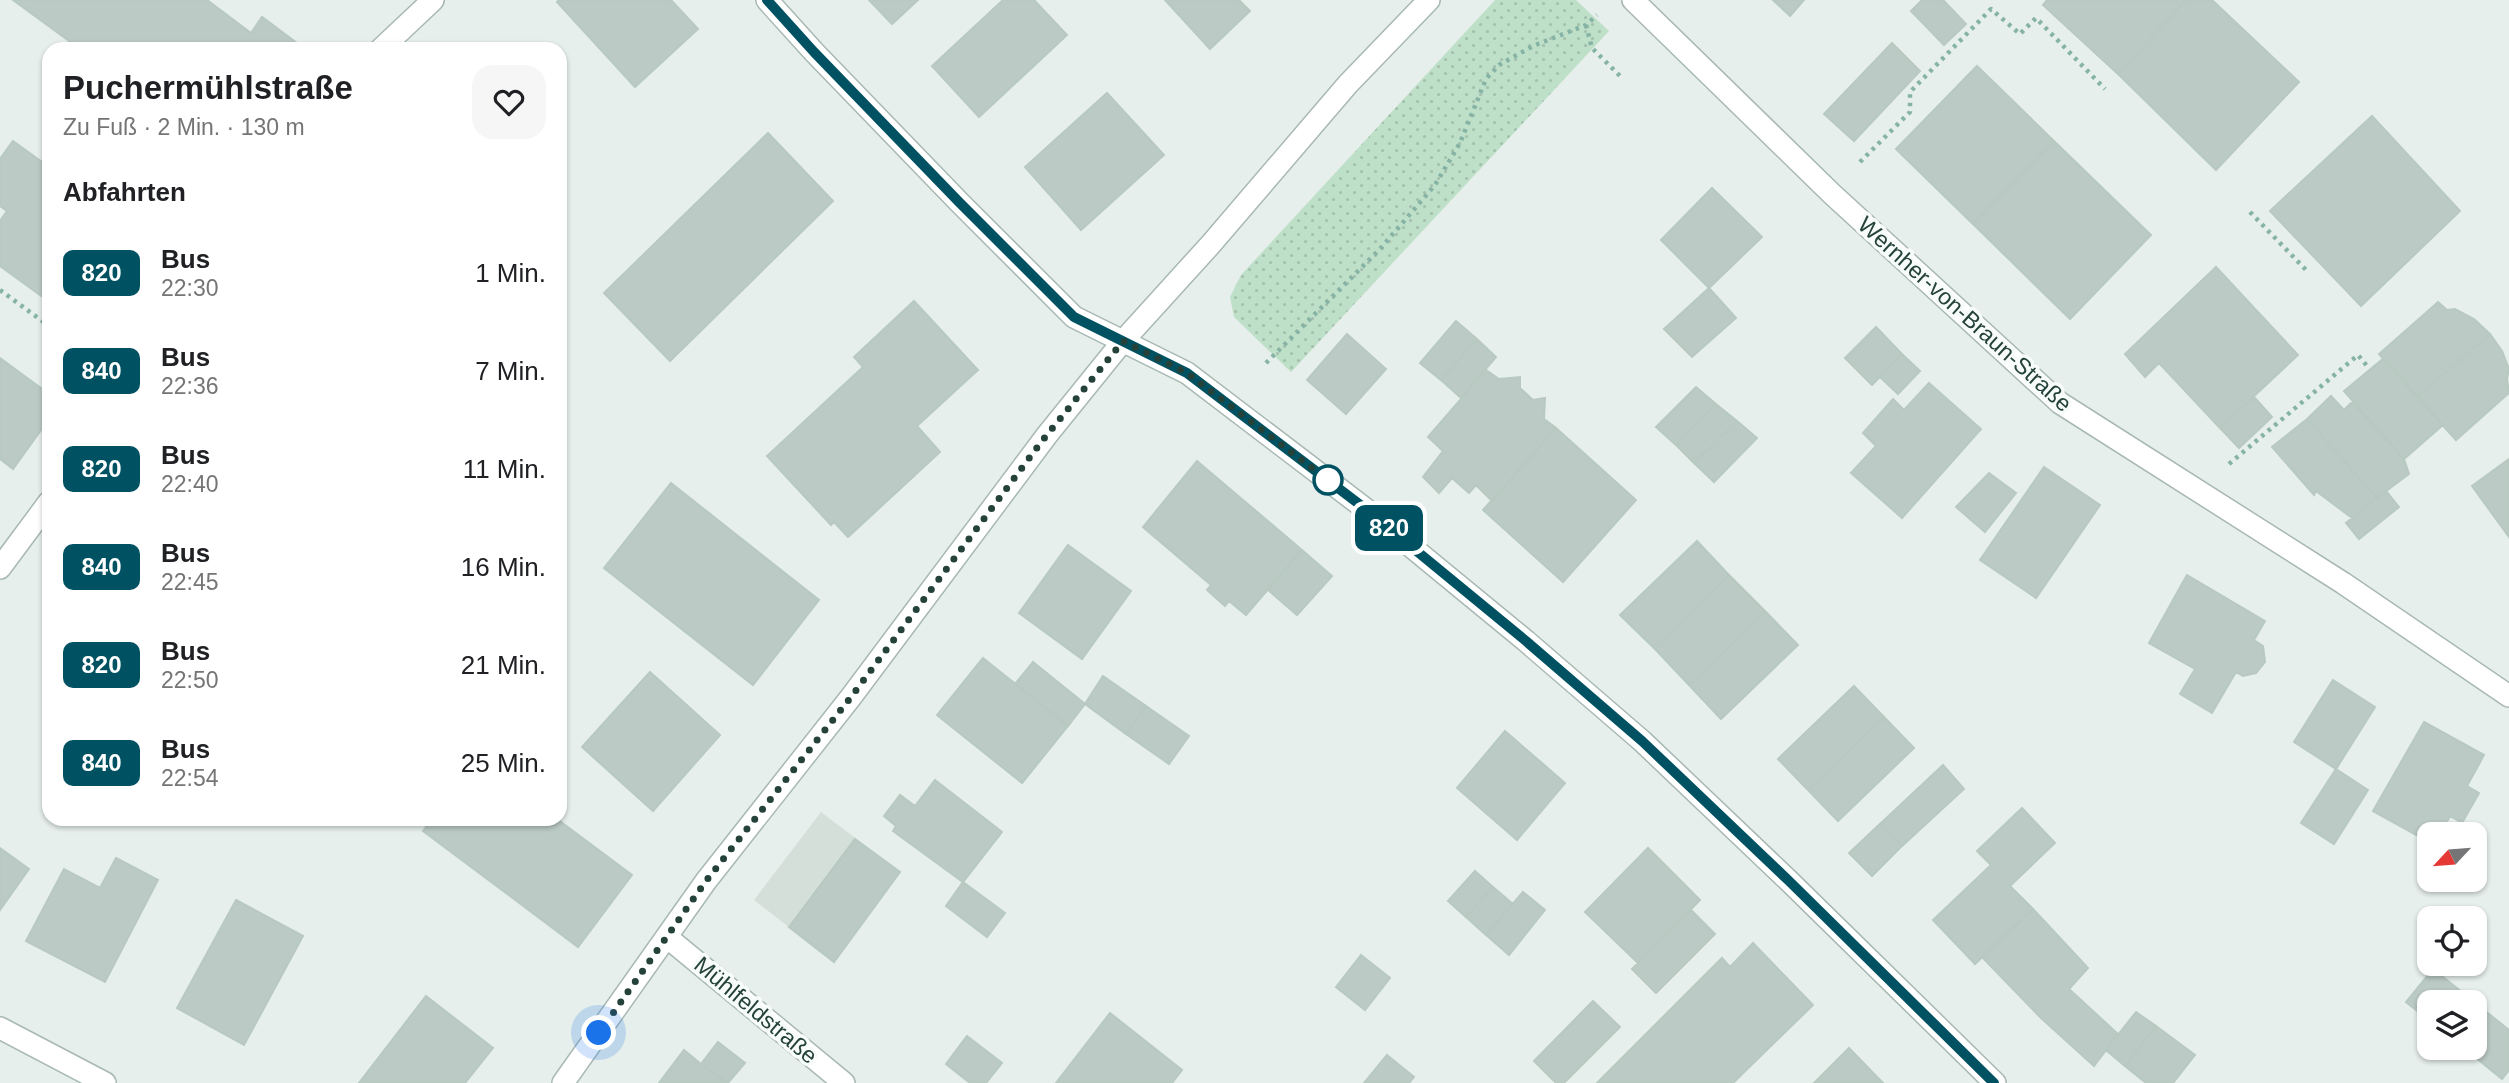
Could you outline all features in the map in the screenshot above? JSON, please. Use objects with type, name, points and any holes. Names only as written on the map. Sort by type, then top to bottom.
[{"type":"street","points":[[388,42],[433,0]]},
{"type":"street","points":[[767,0],[1042,288],[1074,317],[1187,373],[1363,507],[1526,641],[1642,741],[1994,1083]]},
{"type":"street","points":[[563,1083],[706,881],[851,697],[1042,441],[1123,341],[1211,244],[1348,84],[1429,0]]},
{"type":"street","name":"Wernher-von-Braun-Straße","points":[[1633,0],[1832,194],[2060,403],[2343,583],[2509,696]]},
{"type":"street","points":[[0,568],[42,511]]},
{"type":"street","name":"Mühlfeldstraße","points":[[668,937],[844,1083]]},
{"type":"street","points":[[0,1028],[105,1083]]},
{"type":"path","points":[[1832,194],[1910,112],[1910,92],[1991,9],[2020,34],[2036,18],[2105,89]]},
{"type":"path","points":[[1266,363],[1380,249],[1435,185],[1460,143],[1486,79],[1499,65],[1533,46],[1586,25],[1600,12]]},
{"type":"path","points":[[1586,25],[1592,48],[1620,76]]},
{"type":"path","points":[[2250,212],[2308,272]]},
{"type":"path","points":[[0,290],[42,321]]},
{"type":"path","points":[[2220,471],[2358,355],[2367,366]]},
{"type":"shaded area","points":[[821,812],[900,872],[834,962],[754,900]]},
{"type":"green space","points":[[1495,0],[1576,0],[1609,31],[1291,372],[1234,317],[1230,297],[1241,275]]},
{"type":"building","points":[[13,0],[207,0],[251,33],[262,17],[296,42],[70,42]]},
{"type":"building","points":[[671,0],[698,29],[635,87],[557,2]]},
{"type":"building","points":[[869,0],[918,0],[892,24]]},
{"type":"building","points":[[1003,0],[1034,0],[1067,35],[979,117],[932,66]]},
{"type":"building","points":[[1165,0],[1239,0],[1250,11],[1210,49]]},
{"type":"building","points":[[1773,0],[1804,0],[1790,16]]},
{"type":"building","points":[[1922,0],[1943,0],[1966,24],[1944,45],[1911,11]]},
{"type":"building","points":[[2047,0],[2186,0],[2118,74],[2043,5]]},
{"type":"building","points":[[2186,0],[2212,0],[2299,82],[2216,170],[2118,74]]},
{"type":"building","points":[[1892,43],[1920,71],[1854,141],[1824,114]]},
{"type":"building","points":[[1977,66],[2054,141],[1973,224],[1896,149]]},
{"type":"building","points":[[1107,93],[1164,155],[1081,230],[1025,167]]},
{"type":"building","points":[[2372,116],[2460,211],[2361,306],[2270,211]]},
{"type":"building","points":[[768,133],[833,201],[670,361],[604,293]]},
{"type":"building","points":[[13,141],[42,162],[42,297],[0,266],[0,221],[7,211],[0,206],[0,159]]},
{"type":"building","points":[[2054,141],[2151,235],[2070,319],[1973,224]]},
{"type":"building","points":[[1712,188],[1762,237],[1709,288],[1661,240]]},
{"type":"building","points":[[2216,267],[2298,355],[2220,428],[2159,363],[2145,377],[2125,354]]},
{"type":"building","points":[[1709,288],[1736,318],[1692,357],[1664,329]]},
{"type":"building","points":[[914,301],[978,370],[917,426],[940,452],[848,537],[834,522],[831,525],[767,456],[863,367],[854,357]]},
{"type":"building","points":[[2438,302],[2447,310],[2455,309],[2474,319],[2490,334],[2417,397],[2379,354]]},
{"type":"building","points":[[1456,321],[1477,339],[1441,380],[1420,363]]},
{"type":"building","points":[[1876,327],[1902,354],[1872,385],[1845,358]]},
{"type":"building","points":[[1347,334],[1386,369],[1346,414],[1307,380]]},
{"type":"building","points":[[2490,334],[2502,351],[2509,369],[2509,393],[2456,440],[2417,397]]},
{"type":"building","points":[[1477,339],[1496,357],[1461,398],[1441,380]]},
{"type":"building","points":[[1902,354],[1920,371],[1898,394],[1880,377]]},
{"type":"building","points":[[0,358],[42,389],[42,429],[13,469],[0,459]]},
{"type":"building","points":[[2384,358],[2443,425],[2404,459],[2344,391]]},
{"type":"building","points":[[1486,370],[1499,379],[1520,377],[1520,388],[1533,400],[1545,398],[1544,419],[1556,428],[1492,501],[1476,485],[1469,493],[1452,478],[1439,493],[1423,477],[1443,451],[1428,437]]},
{"type":"building","points":[[1929,383],[1981,429],[1902,518],[1851,473],[1876,446],[1863,433],[1893,399],[1904,410]]},
{"type":"building","points":[[1696,387],[1716,404],[1676,445],[1656,427]]},
{"type":"building","points":[[2331,396],[2344,410],[2352,402],[2404,459],[2409,474],[2377,498],[2307,419]]},
{"type":"building","points":[[2254,397],[2272,417],[2239,448],[2220,428]]},
{"type":"building","points":[[1716,404],[1737,421],[1694,463],[1676,445]]},
{"type":"building","points":[[2307,419],[2377,498],[2352,518],[2316,491],[2314,495],[2272,447]]},
{"type":"building","points":[[1737,421],[1757,438],[1714,482],[1694,463]]},
{"type":"building","points":[[1556,428],[1636,500],[1563,582],[1483,510]]},
{"type":"building","points":[[2509,459],[2509,537],[2472,486]]},
{"type":"building","points":[[1197,461],[1302,550],[1246,615],[1229,601],[1225,606],[1207,590],[1211,585],[1143,527]]},
{"type":"building","points":[[2044,467],[2100,505],[2036,598],[1980,560]]},
{"type":"building","points":[[1989,473],[2016,493],[1985,532],[1956,507]]},
{"type":"building","points":[[671,483],[819,600],[753,685],[604,568]]},
{"type":"building","points":[[2386,491],[2399,507],[2359,539],[2346,523]]},
{"type":"building","points":[[1697,541],[1729,575],[1654,648],[1620,615]]},
{"type":"building","points":[[1068,545],[1131,591],[1082,659],[1019,613]]},
{"type":"building","points":[[1302,550],[1332,576],[1297,615],[1267,589]]},
{"type":"building","points":[[1729,575],[1766,612],[1689,685],[1654,648]]},
{"type":"building","points":[[2187,575],[2265,621],[2254,640],[2263,646],[2265,662],[2256,673],[2243,676],[2236,672],[2212,713],[2180,694],[2195,669],[2149,643]]},
{"type":"building","points":[[1766,612],[1798,645],[1721,719],[1689,685]]},
{"type":"building","points":[[983,658],[1068,726],[1022,783],[937,715]]},
{"type":"building","points":[[1033,662],[1085,704],[1068,726],[1015,684]]},
{"type":"building","points":[[650,672],[720,735],[653,811],[582,747]]},
{"type":"building","points":[[1103,676],[1146,706],[1126,734],[1085,704]]},
{"type":"building","points":[[2333,680],[2375,707],[2336,769],[2294,742]]},
{"type":"building","points":[[1854,686],[1884,717],[1808,790],[1778,759]]},
{"type":"building","points":[[1146,706],[1189,736],[1169,764],[1126,734]]},
{"type":"building","points":[[1884,717],[1914,748],[1838,821],[1808,790]]},
{"type":"building","points":[[2424,722],[2484,755],[2467,786],[2479,793],[2463,822],[2450,816],[2447,822],[2417,822],[2417,835],[2373,811]]},
{"type":"building","points":[[1505,731],[1565,783],[1517,840],[1457,788]]},
{"type":"building","points":[[1943,765],[1964,789],[1902,846],[1881,823]]},
{"type":"building","points":[[2336,769],[2368,790],[2334,844],[2301,823]]},
{"type":"building","points":[[935,780],[1002,832],[963,882],[893,831],[896,826],[884,816],[900,795],[915,806]]},
{"type":"building","points":[[2022,808],[2055,843],[2010,886],[2033,909],[1975,964],[1933,920],[1991,865],[1977,851]]},
{"type":"building","points":[[1881,823],[1902,846],[1872,876],[1849,853]]},
{"type":"building","points":[[427,826],[566,826],[632,875],[578,947],[423,831]]},
{"type":"building","points":[[855,839],[900,872],[834,962],[789,927]]},
{"type":"building","points":[[0,848],[29,869],[0,910]]},
{"type":"building","points":[[1648,848],[1700,900],[1638,963],[1585,912]]},
{"type":"building","points":[[116,858],[158,880],[105,982],[26,941],[64,869],[100,888]]},
{"type":"building","points":[[1475,871],[1493,887],[1466,917],[1448,901]]},
{"type":"building","points":[[963,882],[1005,913],[987,937],[946,906]]},
{"type":"building","points":[[1493,887],[1513,904],[1486,935],[1466,917]]},
{"type":"building","points":[[1523,892],[1545,910],[1509,955],[1486,935]]},
{"type":"building","points":[[236,900],[303,936],[244,1045],[177,1008]]},
{"type":"building","points":[[2033,909],[2088,968],[2069,989],[2118,1034],[2094,1066],[2041,1018],[1982,957]]},
{"type":"building","points":[[1691,910],[1715,934],[1656,993],[1632,969]]},
{"type":"building","points":[[1753,943],[1813,1005],[1733,1083],[1597,1083],[1722,958],[1730,967]]},
{"type":"building","points":[[1361,955],[1390,978],[1365,1010],[1336,987]]},
{"type":"building","points":[[2427,976],[2442,976],[2458,989],[2417,990],[2417,1011],[2406,1002]]},
{"type":"building","points":[[426,996],[493,1048],[465,1083],[359,1083]]},
{"type":"building","points":[[1593,1001],[1620,1027],[1564,1083],[1556,1083],[1534,1061]]},
{"type":"building","points":[[2136,1012],[2156,1026],[2125,1066],[2106,1050]]},
{"type":"building","points":[[2487,1012],[2509,1030],[2509,1070],[2502,1079],[2479,1060],[2487,1060]]},
{"type":"building","points":[[1110,1013],[1182,1070],[1172,1083],[1056,1083]]},
{"type":"building","points":[[2156,1026],[2195,1055],[2173,1083],[2146,1083],[2125,1066]]},
{"type":"building","points":[[967,1036],[1002,1063],[986,1083],[970,1083],[946,1064]]},
{"type":"building","points":[[718,1042],[745,1063],[728,1083],[701,1064]]},
{"type":"building","points":[[1849,1048],[1883,1083],[1814,1083]]},
{"type":"building","points":[[684,1050],[701,1064],[726,1083],[659,1083]]},
{"type":"building","points":[[1387,1055],[1414,1077],[1409,1083],[1364,1083]]},
{"type":"bus line","name":"820","points":[[767,0],[1042,288],[1074,317],[1187,373],[1363,507],[1526,641],[1642,741],[1994,1083]]},
{"type":"route","points":[[599,1033],[706,881],[851,697],[1042,441],[1123,341],[1187,373],[1328,480]]}]
